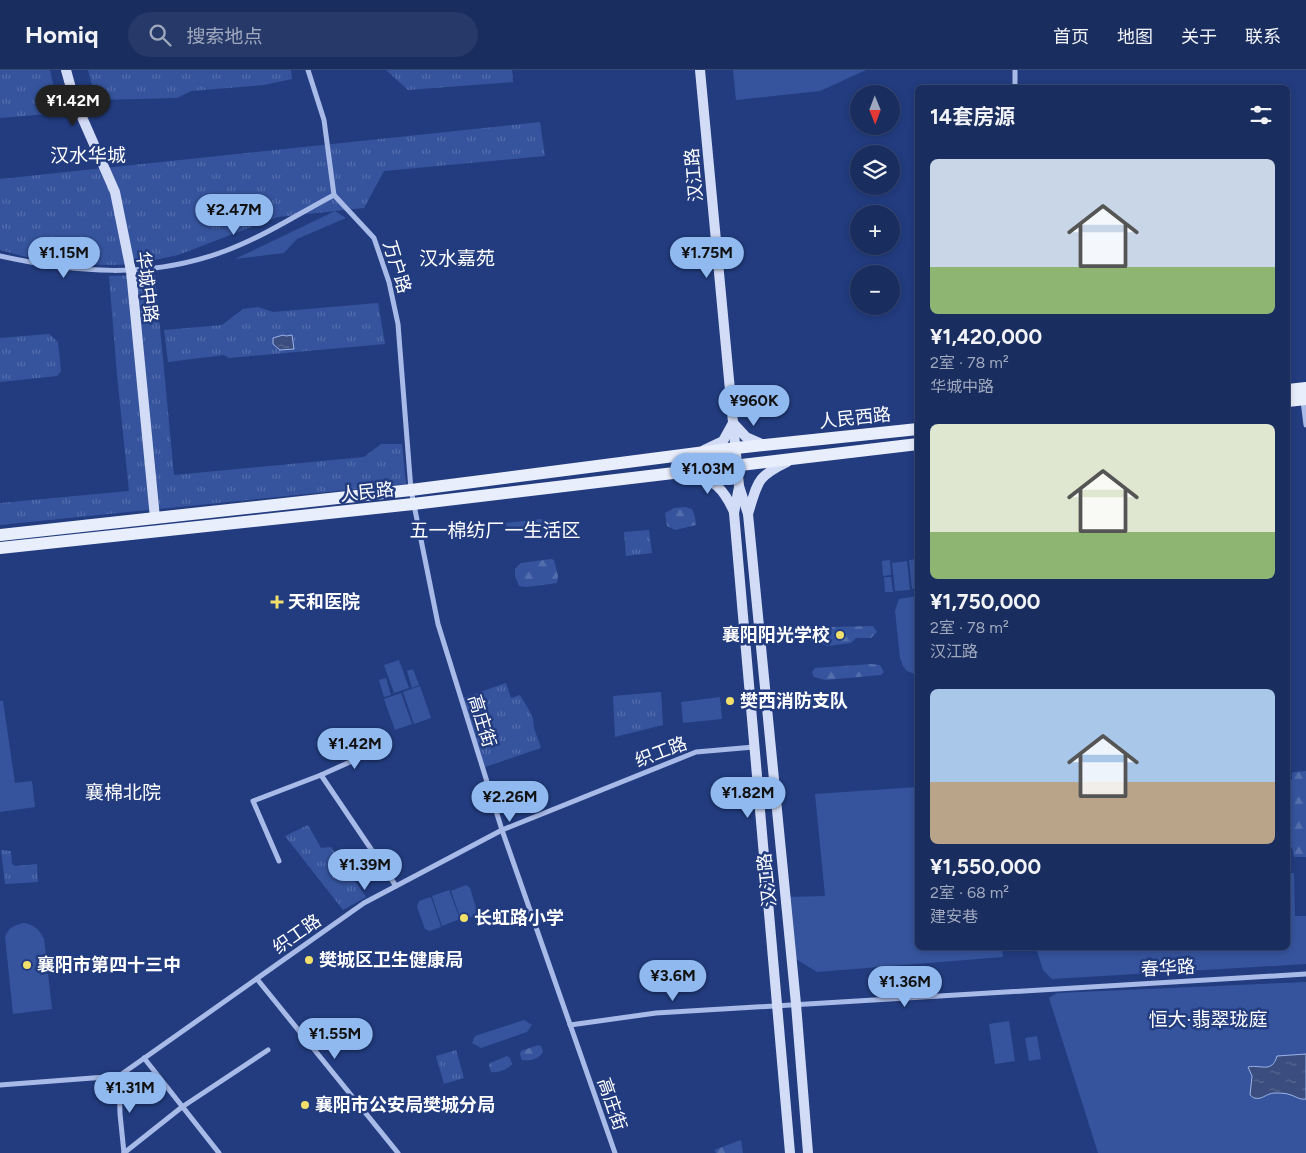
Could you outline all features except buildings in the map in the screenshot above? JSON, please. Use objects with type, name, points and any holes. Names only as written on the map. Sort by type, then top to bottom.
[{"type":"main road","name":"华城中路","points":[[66,70],[74,99],[114,187],[131,271],[155,518]]},
{"type":"main road","name":"汉江路","points":[[700,70],[739,486],[748,514],[796,1004],[808,1153]]},
{"type":"main road","points":[[1290,391],[1305,395]]},
{"type":"main road","points":[[1290,400],[1305,395]]},
{"type":"main road","points":[[699,453],[722,441],[733,423],[746,437],[765,445]]},
{"type":"main road","name":"人民西路","points":[[736,448],[915,429]]},
{"type":"main road","name":"人民西路","points":[[737,465],[915,444]]},
{"type":"main road","name":"人民路","points":[[0,535],[410,490],[736,448]]},
{"type":"main road","points":[[748,514],[757,485],[767,472],[792,459]]},
{"type":"main road","name":"人民路","points":[[0,548],[413,504],[737,465]]},
{"type":"main road","points":[[689,471],[709,480],[726,494],[734,514]]},
{"type":"main road","name":"汉江路","points":[[739,486],[734,514],[790,1153]]},
{"type":"street","points":[[0,256],[64,269],[131,271],[159,269],[193,262],[226,251],[334,195],[324,120],[308,70]]},
{"type":"street","points":[[1014,70],[1015,85]]},
{"type":"street","name":"万户路","points":[[334,195],[374,238],[389,282],[398,324],[410,490]]},
{"type":"street","points":[[1305,395],[1306,425]]},
{"type":"street","name":"高庄街","points":[[410,490],[438,624],[502,830],[615,1153]]},
{"type":"street","name":"织工路","points":[[119,1076],[364,903],[502,830],[696,752],[754,747]]},
{"type":"street","points":[[279,861],[253,801],[321,775],[381,748]]},
{"type":"street","points":[[321,775],[396,886]]},
{"type":"street","name":"春华路","points":[[778,1005],[1306,974]]},
{"type":"street","points":[[257,979],[398,1153]]},
{"type":"street","points":[[570,1025],[656,1013],[778,1005]]},
{"type":"street","points":[[124,1153],[182,1107],[268,1050]]},
{"type":"street","points":[[144,1058],[219,1153]]},
{"type":"street","points":[[0,1085],[119,1076],[124,1153]]},
{"type":"green space","points":[[0,70],[50,70],[59,113],[0,118]]},
{"type":"green space","points":[[88,70],[291,70],[292,79],[264,85],[191,91],[177,98],[96,100]]},
{"type":"green space","points":[[386,70],[512,70],[513,82],[408,90]]},
{"type":"green space","points":[[733,70],[866,70],[820,91],[736,100]]},
{"type":"green space","points":[[540,122],[545,156],[384,171],[364,208],[278,217],[178,255],[141,263],[116,265],[63,264],[0,250],[0,179]]},
{"type":"green space","points":[[335,211],[346,218],[297,239],[284,253],[235,259]]},
{"type":"green space","points":[[155,275],[174,475],[364,457],[381,444],[402,444],[406,484],[0,525],[0,503],[129,491],[109,276]]},
{"type":"green space","points":[[378,303],[385,344],[229,358],[224,355],[168,362],[164,330],[222,325],[243,309],[258,307],[273,312]]},
{"type":"green space","points":[[49,334],[58,342],[61,371],[57,376],[0,382],[0,338]]},
{"type":"green space","points":[[685,507],[692,509],[696,525],[675,530],[667,526],[665,513],[674,508]]},
{"type":"green space","points":[[541,519],[544,521],[545,526],[541,529],[507,533],[506,523]]},
{"type":"green space","points":[[649,530],[652,553],[626,556],[624,532]]},
{"type":"green space","points":[[915,559],[915,588],[912,589],[909,560]]},
{"type":"green space","points":[[554,560],[558,576],[557,583],[527,587],[519,586],[515,576],[515,569],[521,563]]},
{"type":"green space","points":[[890,560],[891,575],[883,576],[882,561]]},
{"type":"green space","points":[[907,561],[910,590],[895,591],[892,563]]},
{"type":"green space","points":[[884,577],[891,577],[893,592],[885,592]]},
{"type":"green space","points":[[915,596],[915,674],[907,671],[900,658],[895,611],[899,599]]},
{"type":"green space","points":[[873,626],[877,632],[871,638],[856,638],[851,643],[827,646],[820,643],[819,631],[832,627]]},
{"type":"green space","points":[[399,660],[409,688],[394,693],[384,665]]},
{"type":"green space","points":[[880,665],[884,672],[881,675],[825,680],[814,677],[812,672],[815,668]]},
{"type":"green space","points":[[413,669],[419,685],[412,688],[407,671]]},
{"type":"green space","points":[[386,678],[391,695],[384,697],[379,680]]},
{"type":"green space","points":[[506,683],[511,698],[520,695],[529,710],[541,748],[485,767],[463,698]]},
{"type":"green space","points":[[420,686],[431,718],[414,724],[403,692]]},
{"type":"green space","points":[[661,692],[663,725],[615,737],[613,696]]},
{"type":"green space","points":[[401,693],[412,724],[395,730],[384,699]]},
{"type":"green space","points":[[720,697],[722,719],[683,723],[681,702]]},
{"type":"green space","points":[[0,701],[3,701],[15,783],[32,781],[35,807],[0,812]]},
{"type":"green space","points":[[1306,771],[1306,857],[1294,857],[1292,847],[1292,773]]},
{"type":"green space","points":[[1290,778],[1292,780],[1292,847],[1290,848]]},
{"type":"green space","points":[[915,787],[915,950],[1002,950],[1003,957],[817,972],[791,956],[785,897],[825,896],[815,794]]},
{"type":"green space","points":[[308,825],[321,848],[331,847],[366,897],[343,910],[285,836]]},
{"type":"green space","points":[[1,850],[11,851],[12,864],[15,866],[37,864],[38,882],[5,884]]},
{"type":"green space","points":[[1290,873],[1294,873],[1295,916],[1306,916],[1306,964],[1052,979],[1043,970],[1037,950],[1290,950]]},
{"type":"green space","points":[[466,885],[470,888],[477,911],[475,916],[461,920],[451,891]]},
{"type":"green space","points":[[449,890],[460,919],[442,926],[432,896]]},
{"type":"green space","points":[[431,897],[441,927],[430,931],[425,929],[417,907],[419,901]]},
{"type":"green space","points":[[24,923],[36,928],[44,939],[52,1009],[13,1014],[5,937],[12,927]]},
{"type":"green space","points":[[1306,982],[1306,1153],[1098,1153],[1049,998],[1057,993]]},
{"type":"green space","points":[[524,1020],[532,1025],[527,1032],[481,1048],[472,1043],[475,1036]]},
{"type":"green space","points":[[1009,1021],[1015,1061],[995,1064],[989,1024]]},
{"type":"green space","points":[[1037,1036],[1041,1059],[1029,1061],[1025,1038]]},
{"type":"green space","points":[[538,1045],[541,1046],[543,1052],[539,1056],[534,1059],[522,1060],[521,1051]]},
{"type":"green space","points":[[456,1050],[464,1078],[444,1084],[436,1056]]},
{"type":"green space","points":[[507,1056],[512,1064],[510,1066],[502,1071],[491,1072],[490,1063]]},
{"type":"green space","points":[[741,1140],[743,1153],[716,1153],[714,1150]]},
{"type":"water","points":[[292,335],[294,349],[280,350],[273,344],[273,338]]},
{"type":"water","points":[[1306,1054],[1306,1099],[1300,1099],[1283,1093],[1271,1093],[1259,1098],[1250,1095],[1252,1076],[1248,1067],[1269,1067],[1275,1062],[1277,1056]]},
{"type":"place","name":"天和医院","points":[[277,602]]},
{"type":"place","name":"襄阳阳光学校","points":[[840,635]]},
{"type":"place","name":"樊西消防支队","points":[[730,701]]},
{"type":"place","name":"长虹路小学","points":[[464,918]]},
{"type":"place","name":"樊城区卫生健康局","points":[[309,960]]},
{"type":"place","name":"襄阳市第四十三中","points":[[27,965]]},
{"type":"place","name":"襄阳市公安局樊城分局","points":[[305,1105]]},
{"type":"district","name":"汉水华城","points":[[88,155]]},
{"type":"district","name":"汉水嘉苑","points":[[457,258]]},
{"type":"district","name":"五一棉纺厂一生活区","points":[[495,530]]},
{"type":"district","name":"襄棉北院","points":[[123,792]]},
{"type":"district","name":"恒大·翡翠珑庭","points":[[1208,1019]]}]
